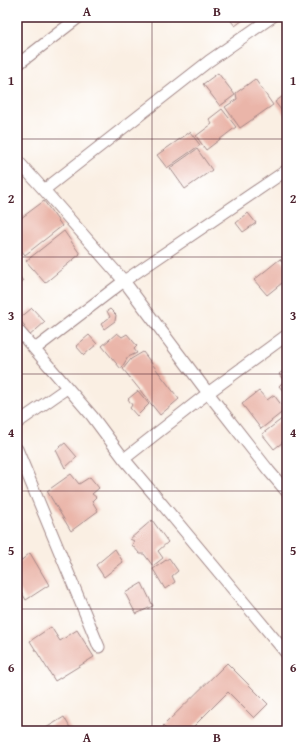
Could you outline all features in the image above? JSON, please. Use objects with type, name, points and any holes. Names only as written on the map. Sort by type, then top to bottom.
[{"type":"street","points":[[17,65],[79,17]]},
{"type":"street","points":[[44,190],[209,61],[272,17]]},
{"type":"street","points":[[17,160],[124,281],[208,393],[287,492]]},
{"type":"street","points":[[35,349],[124,281],[287,170]]},
{"type":"street","points":[[17,329],[92,416],[124,459],[287,654]]},
{"type":"street","points":[[124,459],[208,393],[287,335]]},
{"type":"street","points":[[17,423],[67,388]]},
{"type":"street","points":[[17,450],[99,647]]},
{"type":"building","points":[[228,17],[247,17],[235,26]]},
{"type":"building","points":[[218,73],[235,95],[220,106],[203,84]]},
{"type":"building","points":[[255,79],[273,105],[240,128],[225,107],[237,99],[236,93]]},
{"type":"building","points":[[287,93],[287,118],[275,102]]},
{"type":"building","points":[[222,109],[236,127],[206,150],[196,136],[212,124],[209,119]]},
{"type":"building","points":[[190,132],[200,145],[167,168],[157,155]]},
{"type":"building","points":[[197,149],[212,170],[185,189],[170,168]]},
{"type":"building","points":[[44,201],[62,226],[25,255],[17,245],[17,221]]},
{"type":"building","points":[[248,213],[256,223],[243,232],[236,223]]},
{"type":"building","points":[[64,231],[80,254],[45,283],[26,261]]},
{"type":"building","points":[[280,259],[287,268],[287,279],[267,295],[254,280]]},
{"type":"building","points":[[17,273],[23,281],[17,286]]},
{"type":"building","points":[[32,308],[45,322],[28,337],[21,329],[25,326],[19,319]]},
{"type":"building","points":[[110,309],[116,315],[115,321],[104,329],[101,324],[110,317],[107,311]]},
{"type":"building","points":[[117,333],[122,337],[127,334],[137,346],[134,349],[137,353],[128,357],[121,369],[102,346]]},
{"type":"building","points":[[89,335],[97,344],[84,355],[76,346]]},
{"type":"building","points":[[143,352],[179,399],[160,415],[123,369],[131,359]]},
{"type":"building","points":[[287,368],[287,396],[279,386],[284,381],[279,374]]},
{"type":"building","points":[[138,391],[149,404],[137,416],[130,408],[132,405],[128,399]]},
{"type":"building","points":[[259,391],[267,400],[274,395],[285,410],[261,429],[242,404]]},
{"type":"building","points":[[287,415],[287,439],[274,449],[262,434]]},
{"type":"building","points":[[65,443],[77,457],[65,468],[56,450]]},
{"type":"building","points":[[71,474],[79,484],[90,477],[99,488],[92,494],[96,497],[92,501],[98,511],[71,531],[47,491]]},
{"type":"building","points":[[152,520],[168,542],[158,551],[163,558],[153,566],[144,554],[140,554],[132,545],[134,541],[130,539]]},
{"type":"building","points":[[115,549],[123,562],[104,577],[96,565]]},
{"type":"building","points":[[30,553],[49,585],[26,600],[17,585],[17,564]]},
{"type":"building","points":[[169,558],[178,571],[172,576],[175,582],[165,589],[153,569]]},
{"type":"building","points":[[142,583],[153,606],[136,614],[125,593]]},
{"type":"building","points":[[51,627],[60,641],[77,630],[94,657],[55,681],[30,641]]},
{"type":"building","points":[[227,663],[268,704],[254,718],[228,692],[194,726],[199,731],[168,731],[163,726]]},
{"type":"building","points":[[64,717],[72,731],[41,731]]}]
